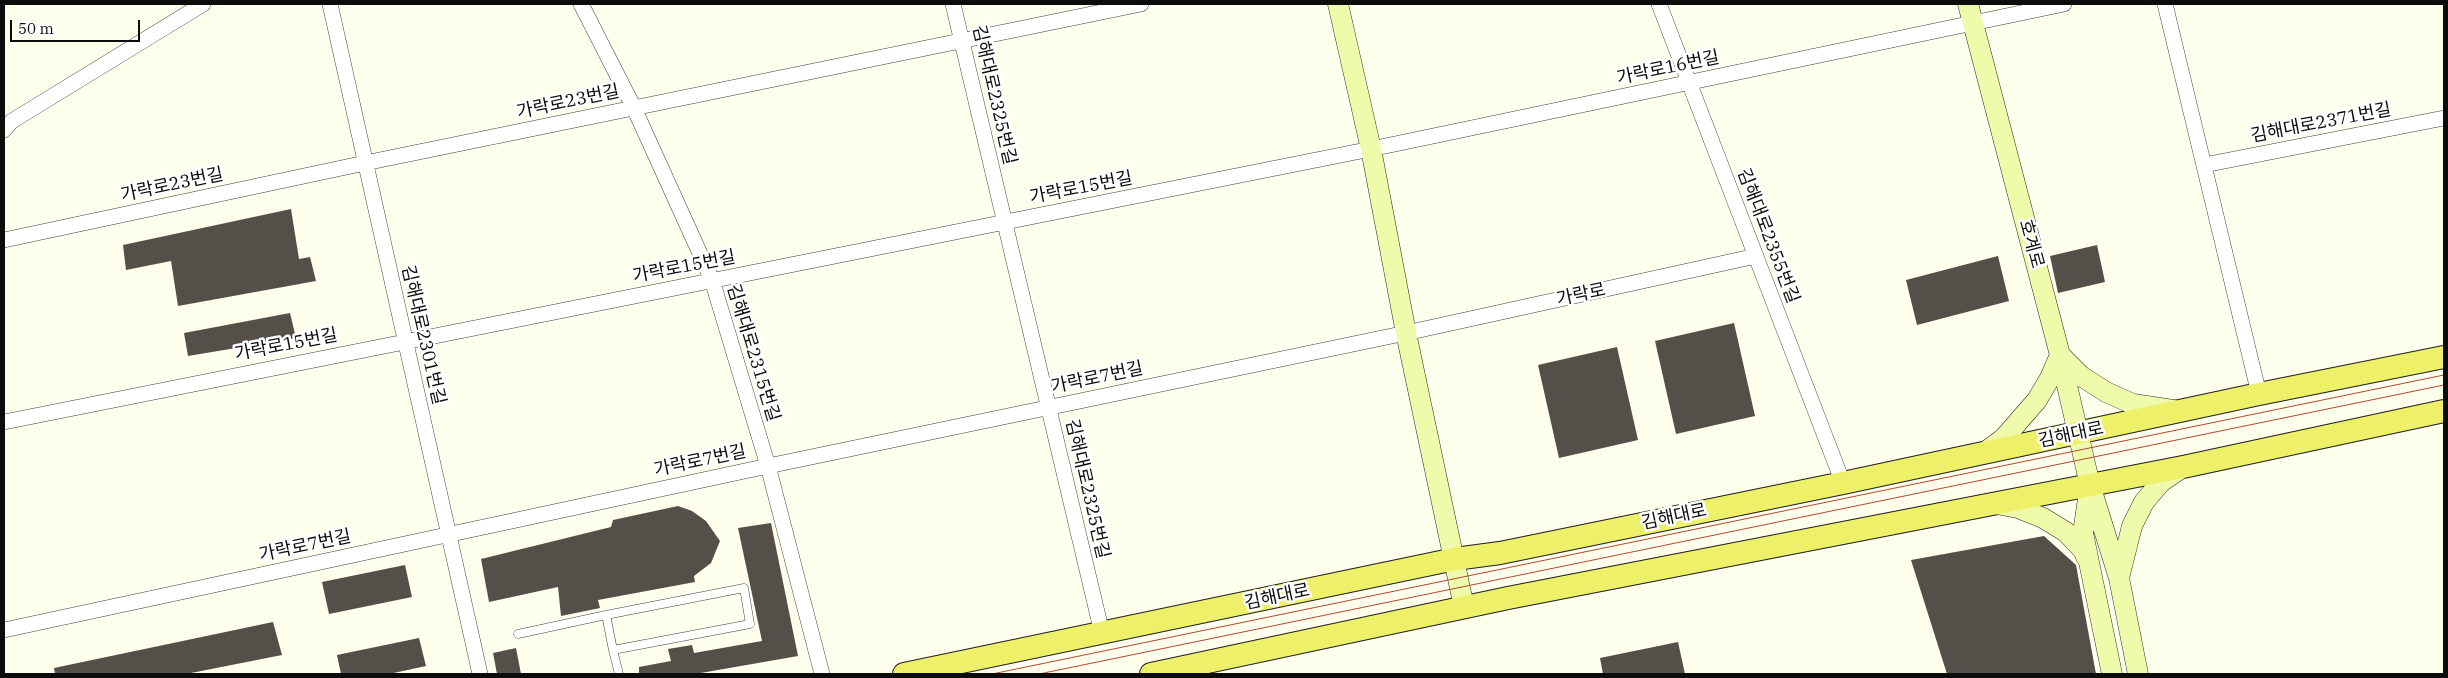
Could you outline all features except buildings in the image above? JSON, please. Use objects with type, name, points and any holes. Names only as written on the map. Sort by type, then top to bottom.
[{"type":"main road","points":[[1338,4],[1371,148],[1406,333],[1464,607]]},
{"type":"main road","name":"호계로","points":[[1971,13],[2060,355],[2090,485],[2119,578],[2138,674]]},
{"type":"main road","points":[[1984,453],[2004,438],[2032,407],[2050,378],[2060,355],[2081,376],[2106,392],[2133,404],[2162,410],[2192,410]]},
{"type":"main road","name":"김해대로","points":[[904,674],[1455,560],[1500,553],[2192,410],[2258,394],[2444,357]]},
{"type":"main road","points":[[1151,674],[1464,607],[2183,467],[2444,412]]},
{"type":"main road","points":[[2119,578],[2132,526],[2144,502],[2161,482],[2183,467]]},
{"type":"main road","name":"호계로","points":[[2090,485],[2083,532],[2112,674]]},
{"type":"main road","points":[[1992,504],[2018,508],[2035,514],[2066,532],[2084,551],[2091,574]]},
{"type":"street","points":[[4,130],[12,121],[204,4]]},
{"type":"street","name":"김해대로2301번길","points":[[330,4],[480,674]]},
{"type":"street","name":"김해대로2315번길","points":[[581,4],[634,108],[712,280],[768,466],[822,674]]},
{"type":"street","name":"김해대로2325번길","points":[[954,4],[1102,633]]},
{"type":"street","name":"가락로23번길","points":[[4,240],[366,163],[1141,4]]},
{"type":"street","name":"김해대로2355번길","points":[[1659,4],[1842,482]]},
{"type":"street","name":"가락로16번길","points":[[1371,148],[1690,83],[1971,13],[2064,4]]},
{"type":"street","points":[[2166,4],[2258,394]]},
{"type":"street","name":"김해대로2371번길","points":[[2204,164],[2444,118]]},
{"type":"street","name":"가락로15번길","points":[[4,422],[405,340],[1371,148]]},
{"type":"street","name":"가락로","points":[[1406,333],[1756,256]]},
{"type":"street","name":"가락로7번길","points":[[4,630],[768,466],[1406,333]]},
{"type":"lane","points":[[518,634],[744,588],[750,624],[614,650]]},
{"type":"lane","points":[[606,615],[619,674]]},
{"type":"tram line","points":[[992,674],[2444,375]]},
{"type":"tram line","points":[[1039,674],[2444,385]]}]
